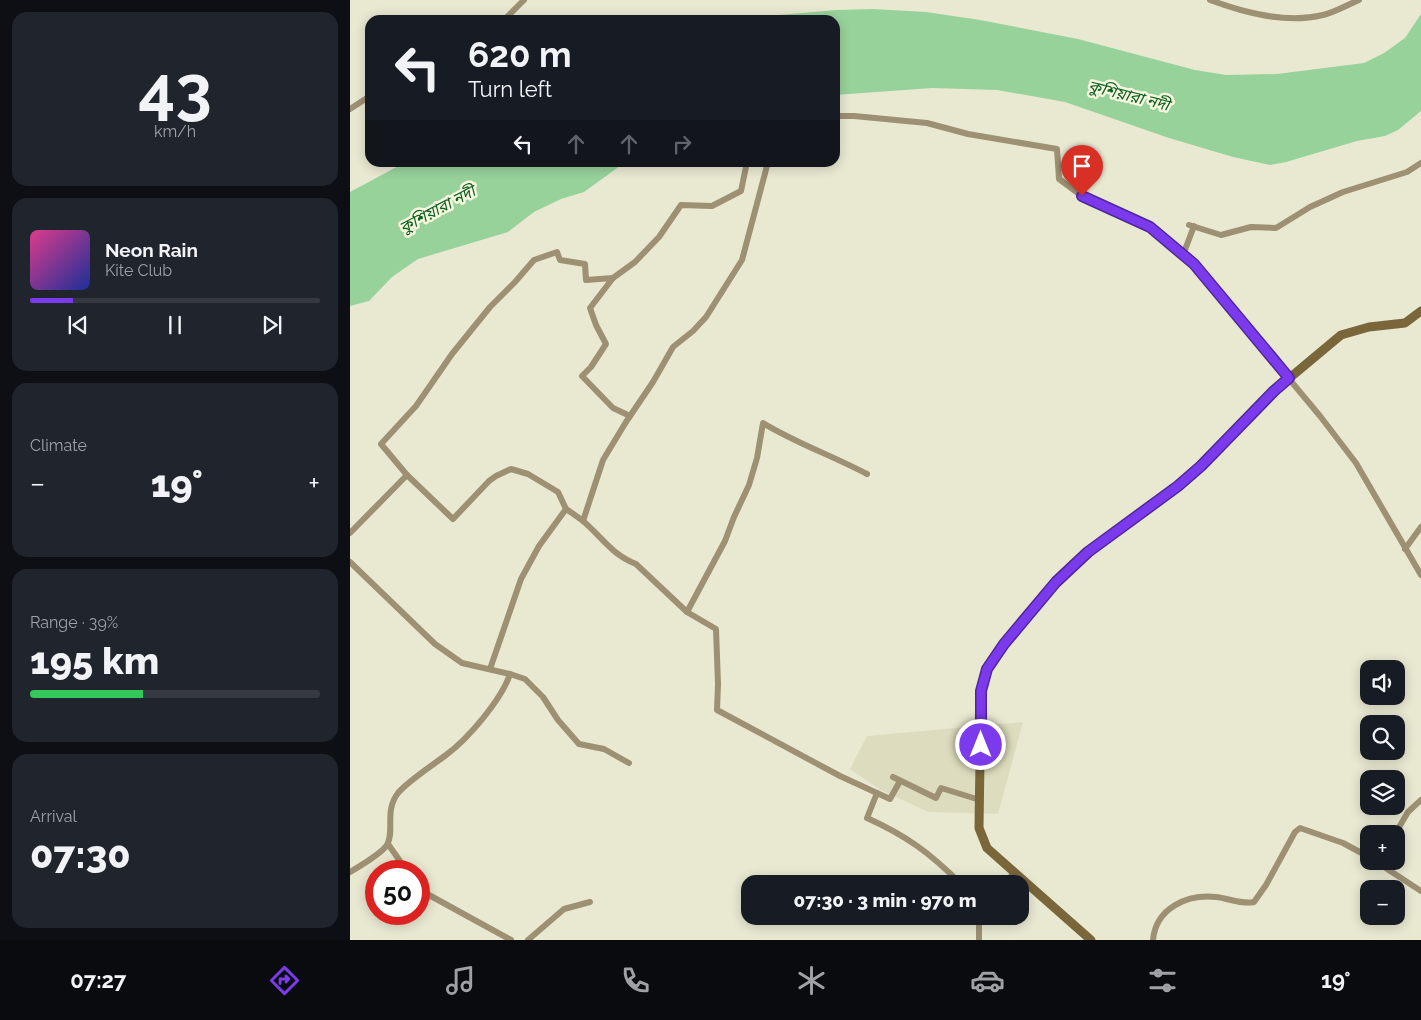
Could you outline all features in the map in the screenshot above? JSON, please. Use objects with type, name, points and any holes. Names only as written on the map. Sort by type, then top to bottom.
[{"type":"main road","points":[[1091,940],[987,848],[979,828],[981,691],[987,669],[1004,644],[1056,582],[1088,552],[1178,486],[1274,391],[1341,335],[1369,328],[1405,323],[1421,311]]},
{"type":"street","points":[[509,15],[524,0]]},
{"type":"street","points":[[1210,0],[1265,16],[1300,18],[1324,15],[1359,0]]},
{"type":"street","points":[[350,109],[365,99]]},
{"type":"street","points":[[840,116],[927,123],[968,134],[1057,149],[1059,179],[1082,196],[1150,227],[1194,264],[1289,378],[1356,463],[1421,576]]},
{"type":"street","points":[[1183,255],[1192,226],[1221,235],[1251,227],[1276,228],[1310,207],[1343,192],[1406,172],[1421,163]]},
{"type":"street","points":[[630,416],[613,408],[582,376],[591,367],[606,344],[590,308],[613,278],[635,262],[659,237],[682,205],[712,206],[742,191],[746,167]]},
{"type":"street","points":[[583,521],[603,460],[673,347],[693,331],[706,317],[742,260],[767,167]]},
{"type":"street","points":[[613,278],[586,280],[585,264],[560,260],[557,252],[534,260],[467,335],[416,406],[381,444],[407,475],[452,519],[489,481],[511,469],[528,474],[558,492],[566,509],[583,521],[603,542],[625,559],[636,564],[687,612],[716,629],[717,710],[840,776],[890,799],[900,780]]},
{"type":"street","points":[[687,612],[725,541],[749,485],[757,458],[763,424],[867,474]]},
{"type":"street","points":[[350,532],[407,475]]},
{"type":"street","points":[[490,670],[521,579],[539,546],[566,509]]},
{"type":"street","points":[[1405,549],[1421,526]]},
{"type":"street","points":[[350,562],[435,644],[462,664],[525,679],[543,697],[558,720],[579,744],[604,749],[629,763]]},
{"type":"street","points":[[350,872],[388,844],[391,806],[398,793],[449,753],[469,733],[503,692],[510,674]]},
{"type":"street","points":[[892,777],[936,798],[941,788],[980,800]]},
{"type":"street","points":[[877,793],[867,818],[915,842],[952,875]]},
{"type":"street","points":[[1400,825],[1408,812],[1421,800]]},
{"type":"street","points":[[1153,940],[1156,928],[1164,915],[1174,905],[1189,898],[1215,897],[1248,903],[1254,902],[1266,885],[1295,832],[1300,828],[1343,843],[1360,853]]},
{"type":"street","points":[[388,844],[399,860]]},
{"type":"street","points":[[1390,870],[1421,891]]},
{"type":"street","points":[[430,896],[511,940]]},
{"type":"street","points":[[528,940],[564,909],[590,902]]},
{"type":"street","points":[[979,940],[980,925]]},
{"type":"shaded area","points":[[1023,722],[998,814],[928,812],[879,789],[850,769],[867,736]]},
{"type":"water","name":"কুশিয়ারা নদী","points":[[873,9],[926,12],[980,20],[1078,39],[1195,70],[1226,75],[1277,74],[1364,63],[1384,53],[1405,38],[1421,14],[1421,111],[1398,130],[1385,136],[1357,141],[1270,165],[1233,157],[1169,138],[1065,102],[997,90],[932,88],[840,95],[840,15],[780,15]]},
{"type":"water","name":"কুশিয়ারা নদী","points":[[397,167],[618,167],[584,192],[561,199],[534,212],[508,232],[418,259],[392,277],[369,301],[350,306],[350,192]]},
{"type":"route","points":[[981,745],[981,691],[987,669],[1004,644],[1056,582],[1088,552],[1178,486],[1201,466],[1289,378],[1252,336],[1194,264],[1150,227],[1082,196]]}]
